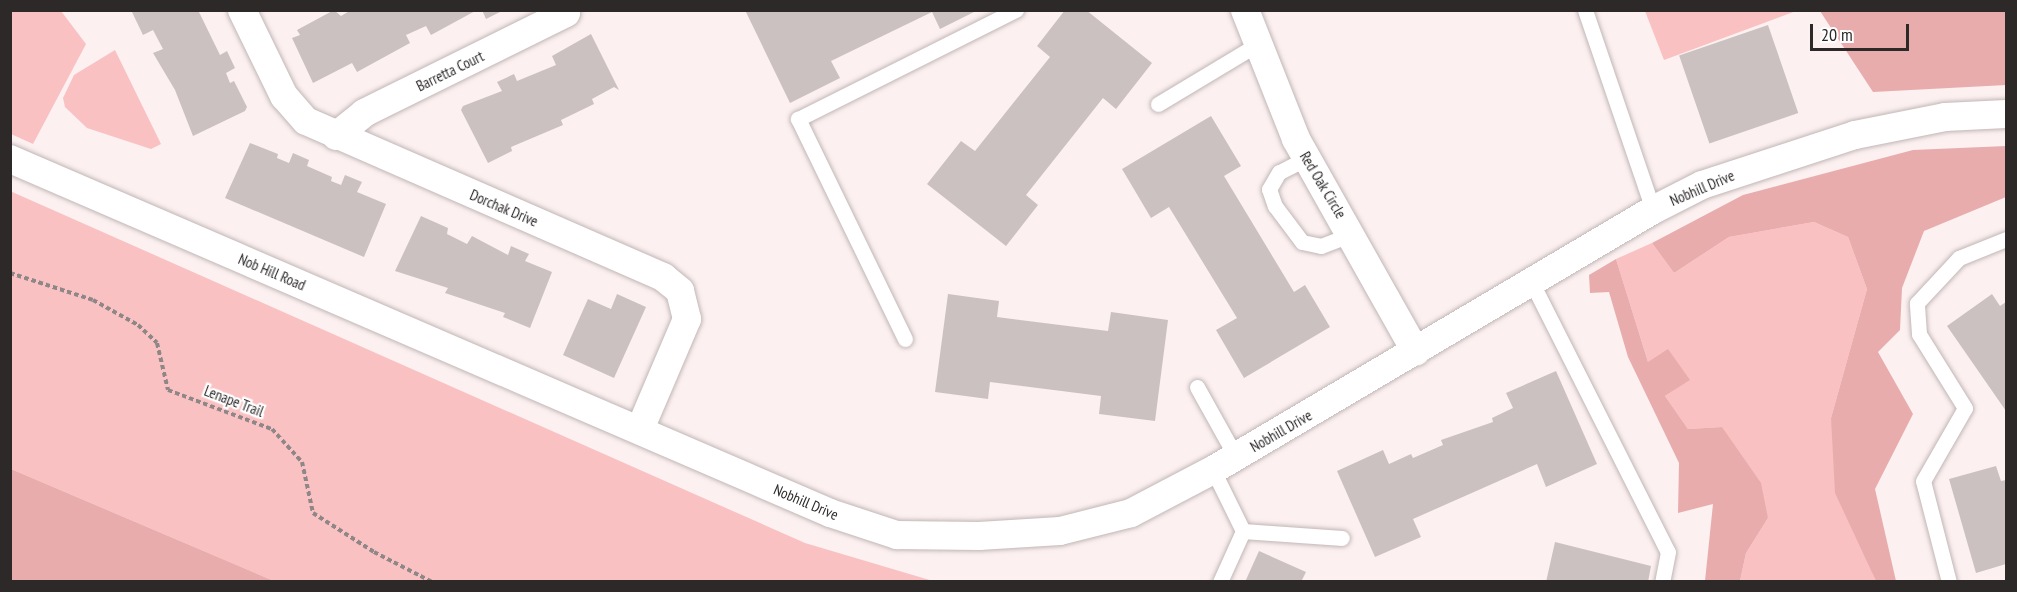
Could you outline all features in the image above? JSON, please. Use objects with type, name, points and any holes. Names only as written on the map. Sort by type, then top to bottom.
[{"type":"street","name":"Dorchak Drive","points":[[242,10],[284,96],[306,121],[663,277],[680,291],[687,319],[640,429]]},
{"type":"street","name":"Barretta Court","points":[[336,136],[364,113],[566,13],[564,10]]},
{"type":"street","name":"Red Oak Circle","points":[[1245,10],[1307,158],[1353,234],[1416,352]]},
{"type":"street","name":"Nobhill Drive","points":[[532,384],[830,513],[897,535],[979,536],[1060,531],[1131,513],[1225,463],[1653,210],[1702,185],[1855,135],[1945,117],[2007,114]]},
{"type":"street","name":"Nob Hill Road","points":[[10,159],[532,384]]},
{"type":"lane","points":[[905,339],[798,119],[1016,10]]},
{"type":"lane","points":[[1586,10],[1653,210]]},
{"type":"lane","points":[[1158,104],[1258,44]]},
{"type":"lane","points":[[1307,158],[1279,172],[1269,189],[1275,206],[1302,242],[1320,246],[1353,234]]},
{"type":"lane","points":[[1949,582],[1923,481],[1965,408],[1919,334],[1917,303],[1959,258],[2007,240]]},
{"type":"lane","points":[[1532,283],[1668,552],[1662,582]]},
{"type":"lane","points":[[1197,387],[1225,463],[1243,531],[1220,582]]},
{"type":"lane","points":[[1243,531],[1342,538]]},
{"type":"path","name":"Lenape Trail","points":[[10,273],[93,300],[138,325],[157,343],[168,390],[272,429],[302,462],[314,513],[374,552],[432,582]]},
{"type":"shaded area","points":[[10,11],[61,11],[86,44],[33,144],[11,134]]},
{"type":"shaded area","points":[[1645,11],[1796,11],[1664,60]]},
{"type":"shaded area","points":[[1820,11],[2006,11],[2006,85],[1873,92]]},
{"type":"shaded area","points":[[115,50],[161,144],[151,149],[87,128],[65,107],[63,98],[74,75]]},
{"type":"shaded area","points":[[2006,146],[2006,197],[1924,231],[1902,288],[1900,330],[1878,352],[1913,414],[1875,489],[1896,581],[1876,581],[1835,493],[1831,418],[1867,289],[1848,237],[1814,222],[1729,237],[1674,273],[1652,243],[1743,195],[1913,150]]},
{"type":"shaded area","points":[[10,191],[805,543],[933,581],[274,581],[11,469]]},
{"type":"shaded area","points":[[1814,222],[1848,237],[1867,289],[1831,418],[1861,545],[1876,581],[1740,581],[1746,553],[1768,518],[1722,427],[1688,429],[1665,396],[1689,380],[1648,362],[1616,259],[1652,243],[1674,273],[1729,237]]},
{"type":"shaded area","points":[[1616,259],[1648,362],[1668,349],[1690,380],[1665,396],[1688,429],[1722,427],[1761,483],[1768,518],[1746,553],[1740,581],[1705,581],[1713,504],[1678,513],[1679,463],[1628,357],[1609,292],[1590,293],[1589,275]]},
{"type":"shaded area","points":[[11,469],[274,581],[11,581]]},
{"type":"building","points":[[131,10],[198,10],[220,55],[227,51],[235,68],[226,73],[230,83],[234,81],[247,107],[245,111],[193,136],[175,90],[153,53],[163,49],[153,30],[143,35]]},
{"type":"building","points":[[334,10],[341,16],[351,10],[477,10],[431,35],[426,26],[406,35],[410,43],[357,72],[352,63],[313,83],[292,38],[300,35],[297,30]]},
{"type":"building","points":[[482,10],[504,10],[486,19]]},
{"type":"building","points":[[745,10],[978,10],[940,29],[932,12],[831,61],[840,78],[790,103]]},
{"type":"building","points":[[1065,10],[1086,10],[1152,63],[1116,109],[1103,98],[1026,195],[1038,205],[1006,246],[927,184],[961,141],[975,151],[1050,57],[1037,46]]},
{"type":"building","points":[[1768,25],[1798,113],[1709,144],[1679,56]]},
{"type":"building","points":[[591,34],[619,90],[614,87],[592,99],[594,104],[561,120],[563,125],[511,147],[512,151],[488,163],[461,110],[463,106],[502,91],[497,82],[514,74],[517,81],[556,65],[552,56]]},
{"type":"building","points":[[1211,116],[1241,166],[1224,176],[1294,292],[1305,285],[1330,327],[1244,378],[1216,330],[1237,318],[1169,207],[1151,218],[1122,169]]},
{"type":"building","points":[[250,143],[278,154],[277,158],[289,163],[293,153],[309,160],[307,166],[332,177],[331,181],[341,185],[345,175],[362,182],[357,192],[386,204],[364,257],[225,198]]},
{"type":"building","points":[[421,216],[448,228],[447,234],[467,244],[472,236],[508,255],[511,246],[529,254],[525,261],[552,272],[530,328],[503,317],[505,313],[445,293],[448,288],[395,271]]},
{"type":"building","points":[[617,294],[646,307],[614,378],[563,355],[588,299],[611,309]]},
{"type":"building","points":[[948,294],[999,301],[997,317],[1108,331],[1111,312],[1168,320],[1155,421],[1099,414],[1101,396],[990,382],[988,399],[935,392]]},
{"type":"building","points":[[1992,294],[2000,306],[2006,302],[2006,411],[1947,326]]},
{"type":"building","points":[[1556,371],[1597,464],[1546,487],[1537,464],[1413,519],[1421,537],[1375,557],[1337,471],[1383,450],[1389,464],[1411,454],[1413,458],[1443,445],[1441,440],[1493,422],[1492,418],[1513,408],[1506,393]]},
{"type":"building","points":[[1996,466],[2001,481],[2006,480],[2006,564],[1976,573],[1949,479]]},
{"type":"building","points":[[1555,542],[1651,566],[1648,582],[1546,582]]},
{"type":"building","points":[[1259,551],[1306,572],[1301,582],[1245,582]]}]
